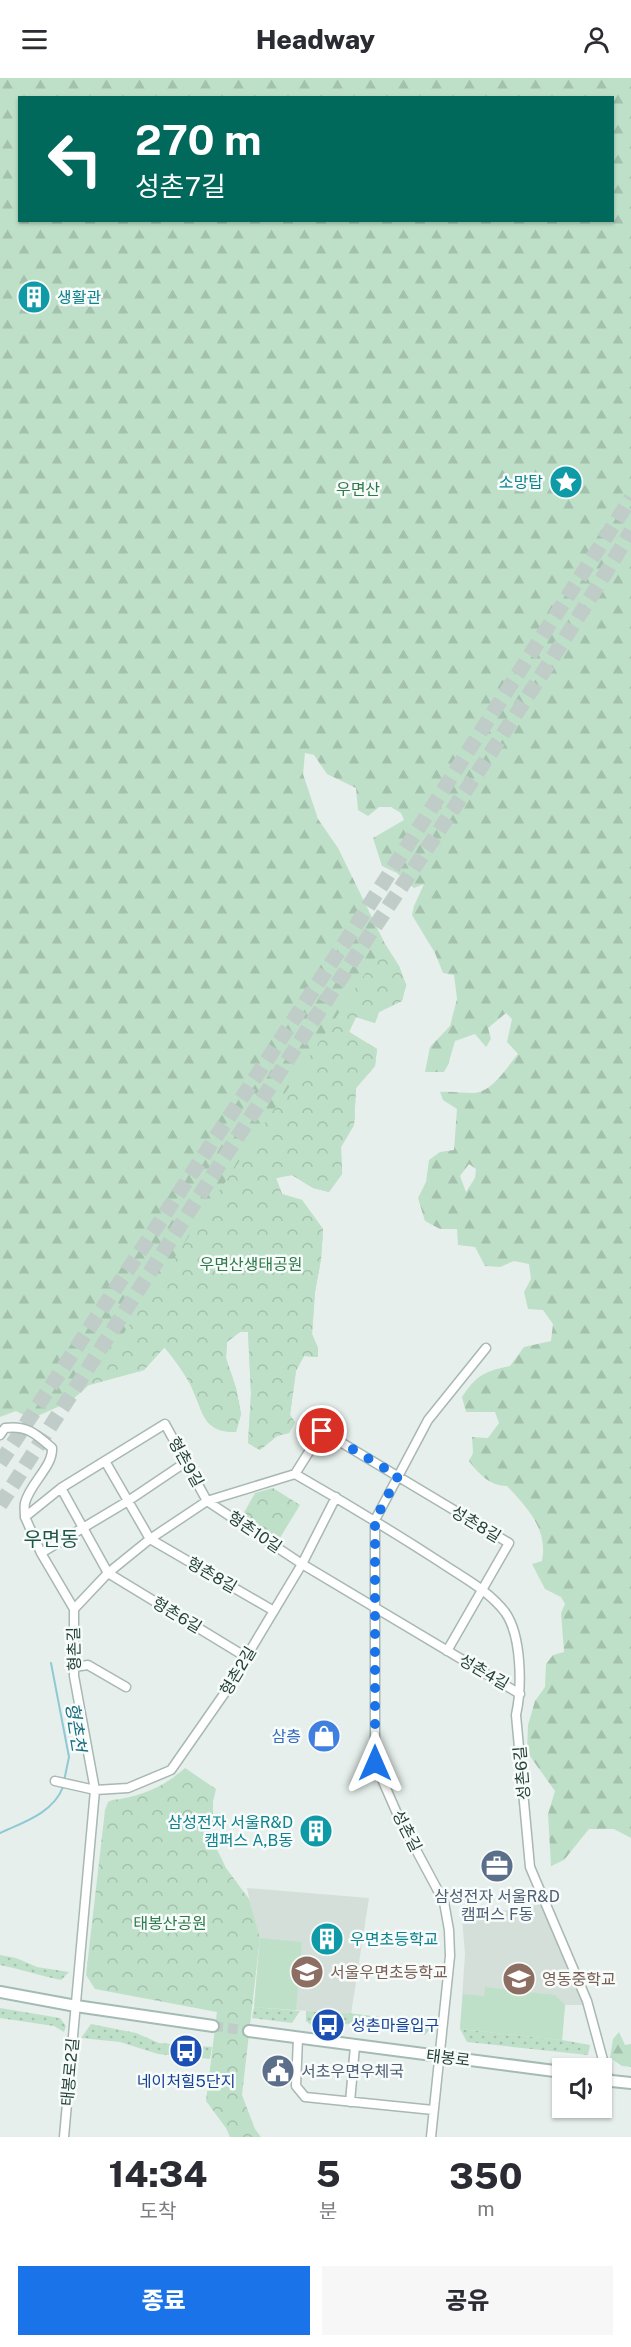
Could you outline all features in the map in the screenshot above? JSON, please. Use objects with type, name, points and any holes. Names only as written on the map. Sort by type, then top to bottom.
[{"type":"street","name":"성촌길","points":[[439,2057],[450,1956],[449,1930],[444,1902],[399,1818],[375,1763],[375,1520],[428,1420],[486,1348]]},
{"type":"street","name":"형촌9길","points":[[105,1461],[165,1424],[207,1500]]},
{"type":"street","points":[[0,1435],[5,1428],[20,1426],[37,1435],[52,1448],[52,1456],[36,1479],[25,1503],[25,1517],[41,1553],[74,1609]]},
{"type":"street","points":[[375,1520],[295,1474],[322,1431],[398,1476]]},
{"type":"street","points":[[25,1517],[61,1488],[105,1461],[150,1539]]},
{"type":"street","points":[[41,1553],[128,1501],[186,1462]]},
{"type":"street","name":"형촌길","points":[[76,2006],[95,1790],[74,1667],[74,1609],[108,1573],[150,1539],[207,1500],[295,1474]]},
{"type":"street","name":"성촌8길","points":[[398,1476],[509,1544],[483,1590]]},
{"type":"street","points":[[61,1488],[108,1573]]},
{"type":"street","name":"형촌2길","points":[[55,1780],[95,1790],[128,1788],[171,1770],[224,1694],[302,1564],[336,1497]]},
{"type":"street","name":"형촌10길","points":[[207,1500],[302,1564],[374,1608]]},
{"type":"street","name":"성촌6길","points":[[375,1520],[483,1590],[506,1614],[516,1642],[520,1694],[516,1715],[530,1867],[587,2001],[600,2058]]},
{"type":"street","name":"형촌8길","points":[[150,1539],[274,1611]]},
{"type":"street","name":"형촌6길","points":[[108,1573],[246,1657]]},
{"type":"street","name":"성촌4길","points":[[447,1651],[483,1590]]},
{"type":"street","name":"성촌4길","points":[[374,1608],[520,1694]]},
{"type":"street","points":[[74,1667],[88,1665],[126,1687]]},
{"type":"street","points":[[0,1992],[76,2006],[213,2026]]},
{"type":"street","name":"태봉로2길","points":[[64,2137],[76,2006]]},
{"type":"street","name":"태봉로","points":[[249,2031],[552,2071]]},
{"type":"street","points":[[298,2038],[295,2076],[300,2092],[305,2097],[434,2110]]},
{"type":"street","points":[[350,2102],[356,2046]]},
{"type":"street","points":[[431,2137],[439,2057]]},
{"type":"street","points":[[612,2082],[631,2083]]},
{"type":"shaded area","name":"서울우면초등학교","points":[[247,1888],[369,1898],[351,2014],[254,2007],[260,1938]]},
{"type":"shaded area","name":"영동중학교","points":[[542,1904],[585,2005],[565,2005],[562,2040],[460,2029],[465,1954],[462,1918]]},
{"type":"green space","name":"우면산","points":[[0,78],[631,78],[631,1838],[614,1829],[589,1829],[564,1860],[551,1866],[548,1814],[555,1791],[527,1752],[528,1725],[535,1701],[545,1687],[546,1664],[553,1655],[564,1652],[561,1613],[565,1604],[561,1597],[545,1589],[532,1564],[542,1561],[543,1550],[539,1529],[529,1511],[507,1486],[490,1482],[469,1461],[473,1453],[472,1437],[488,1438],[499,1423],[495,1412],[466,1412],[462,1397],[482,1376],[510,1366],[524,1347],[551,1341],[553,1324],[543,1310],[528,1309],[524,1292],[531,1279],[529,1264],[514,1261],[500,1267],[485,1266],[475,1247],[458,1245],[457,1229],[440,1229],[425,1221],[418,1198],[426,1182],[429,1160],[440,1152],[454,1150],[457,1109],[443,1100],[440,1092],[480,1092],[493,1084],[518,1054],[507,1042],[512,1019],[506,1013],[488,1028],[491,1039],[486,1047],[475,1034],[455,1041],[444,1072],[425,1072],[430,1047],[450,1026],[457,999],[454,975],[443,973],[435,953],[412,915],[424,884],[414,888],[397,873],[382,866],[373,838],[404,820],[401,813],[391,807],[379,807],[368,816],[358,810],[356,788],[327,774],[314,755],[305,753],[303,774],[318,819],[338,848],[385,944],[399,966],[406,985],[402,1001],[379,1012],[375,1023],[356,1017],[349,1032],[377,1049],[375,1066],[356,1088],[354,1125],[341,1147],[342,1174],[329,1192],[313,1188],[292,1175],[276,1178],[282,1194],[302,1200],[323,1229],[312,1334],[318,1348],[318,1357],[304,1356],[296,1370],[290,1415],[295,1422],[289,1433],[277,1436],[260,1450],[248,1443],[251,1394],[248,1332],[240,1332],[227,1342],[226,1358],[236,1388],[241,1414],[236,1432],[216,1429],[210,1424],[191,1386],[164,1347],[144,1370],[89,1385],[71,1401],[31,1419],[16,1411],[0,1417]],"holes":[[[469,1164],[476,1169],[475,1178],[466,1192],[460,1176]]]},
{"type":"green space","name":"우면산생태공원","points":[[385,944],[399,966],[406,985],[402,1001],[379,1012],[375,1023],[356,1017],[349,1032],[377,1049],[375,1066],[356,1088],[354,1125],[341,1147],[342,1174],[329,1192],[313,1188],[292,1175],[276,1178],[282,1194],[302,1200],[323,1229],[312,1334],[318,1348],[318,1357],[304,1356],[296,1371],[290,1415],[295,1422],[289,1433],[277,1436],[260,1450],[248,1443],[251,1394],[248,1332],[240,1332],[227,1342],[226,1358],[236,1388],[241,1414],[236,1432],[216,1429],[210,1424],[188,1381],[165,1347],[144,1370],[89,1385]]},
{"type":"green space","points":[[273,1488],[300,1505],[278,1541],[241,1518],[255,1493]]},
{"type":"green space","name":"태봉산공원","points":[[185,1768],[216,1789],[213,1802],[213,1841],[226,1868],[249,1899],[260,1938],[242,2095],[255,2129],[261,2137],[230,2137],[206,2101],[217,2012],[95,1989],[86,1975],[105,1810],[108,1802],[151,1790],[169,1781]]},
{"type":"green space","points":[[260,1938],[302,1942],[296,2010],[254,2007]]},
{"type":"green space","points":[[0,1955],[16,1958],[37,1967],[69,1972],[61,1980],[46,1977],[0,1965]]},
{"type":"green space","points":[[485,1987],[555,1995],[565,2005],[562,2040],[460,2029],[463,1994],[484,1996]]},
{"type":"green space","points":[[254,2007],[300,2011],[292,2023],[252,2018]]},
{"type":"green space","points":[[0,2008],[60,2018],[66,2026],[64,2032],[54,2026],[0,2018]]},
{"type":"green space","points":[[306,2011],[373,2016],[411,2025],[433,2022],[433,2026],[425,2035],[390,2032],[372,2025],[339,2024],[319,2027],[306,2021]]},
{"type":"green space","points":[[91,2024],[136,2033],[159,2043],[212,2047],[210,2059],[158,2054],[120,2042],[81,2038]]},
{"type":"green space","points":[[460,2029],[590,2045],[588,2055],[467,2042]]},
{"type":"green space","points":[[619,2032],[625,2045],[631,2044],[631,2067],[622,2066],[610,2058],[613,2039]]},
{"type":"waterway","name":"형촌천","points":[[51,1663],[69,1757],[64,1781]]},
{"type":"waterway","name":"형촌천","points":[[0,1833],[37,1816],[52,1804],[63,1787]]},
{"type":"tunnel","points":[[0,1463],[353,930],[631,498]]},
{"type":"tunnel","points":[[0,1505],[275,1079],[535,685],[631,531]]},
{"type":"tunnel","points":[[213,2026],[249,2031]]},
{"type":"place","name":"생활관","points":[[34,297]]},
{"type":"place","name":"소망탑","points":[[566,482]]},
{"type":"place","name":"삼층","points":[[324,1736]]},
{"type":"place","name":"삼성전자 서울R&D 캠퍼스 A,B동","points":[[316,1831]]},
{"type":"place","name":"삼성전자 서울R&D 캠퍼스 F동","points":[[497,1866]]},
{"type":"place","name":"우면초등학교","points":[[327,1939]]},
{"type":"place","name":"서울우면초등학교","points":[[307,1972]]},
{"type":"place","name":"영동중학교","points":[[519,1979]]},
{"type":"place","name":"성촌마을입구","points":[[328,2025]]},
{"type":"place","name":"네이처힐5단지","points":[[186,2051]]},
{"type":"place","name":"서초우면우체국","points":[[278,2071]]},
{"type":"district","name":"우면동","points":[[51,1539]]},
{"type":"route","points":[[322,1431],[398,1476],[375,1520],[375,1763]]}]
